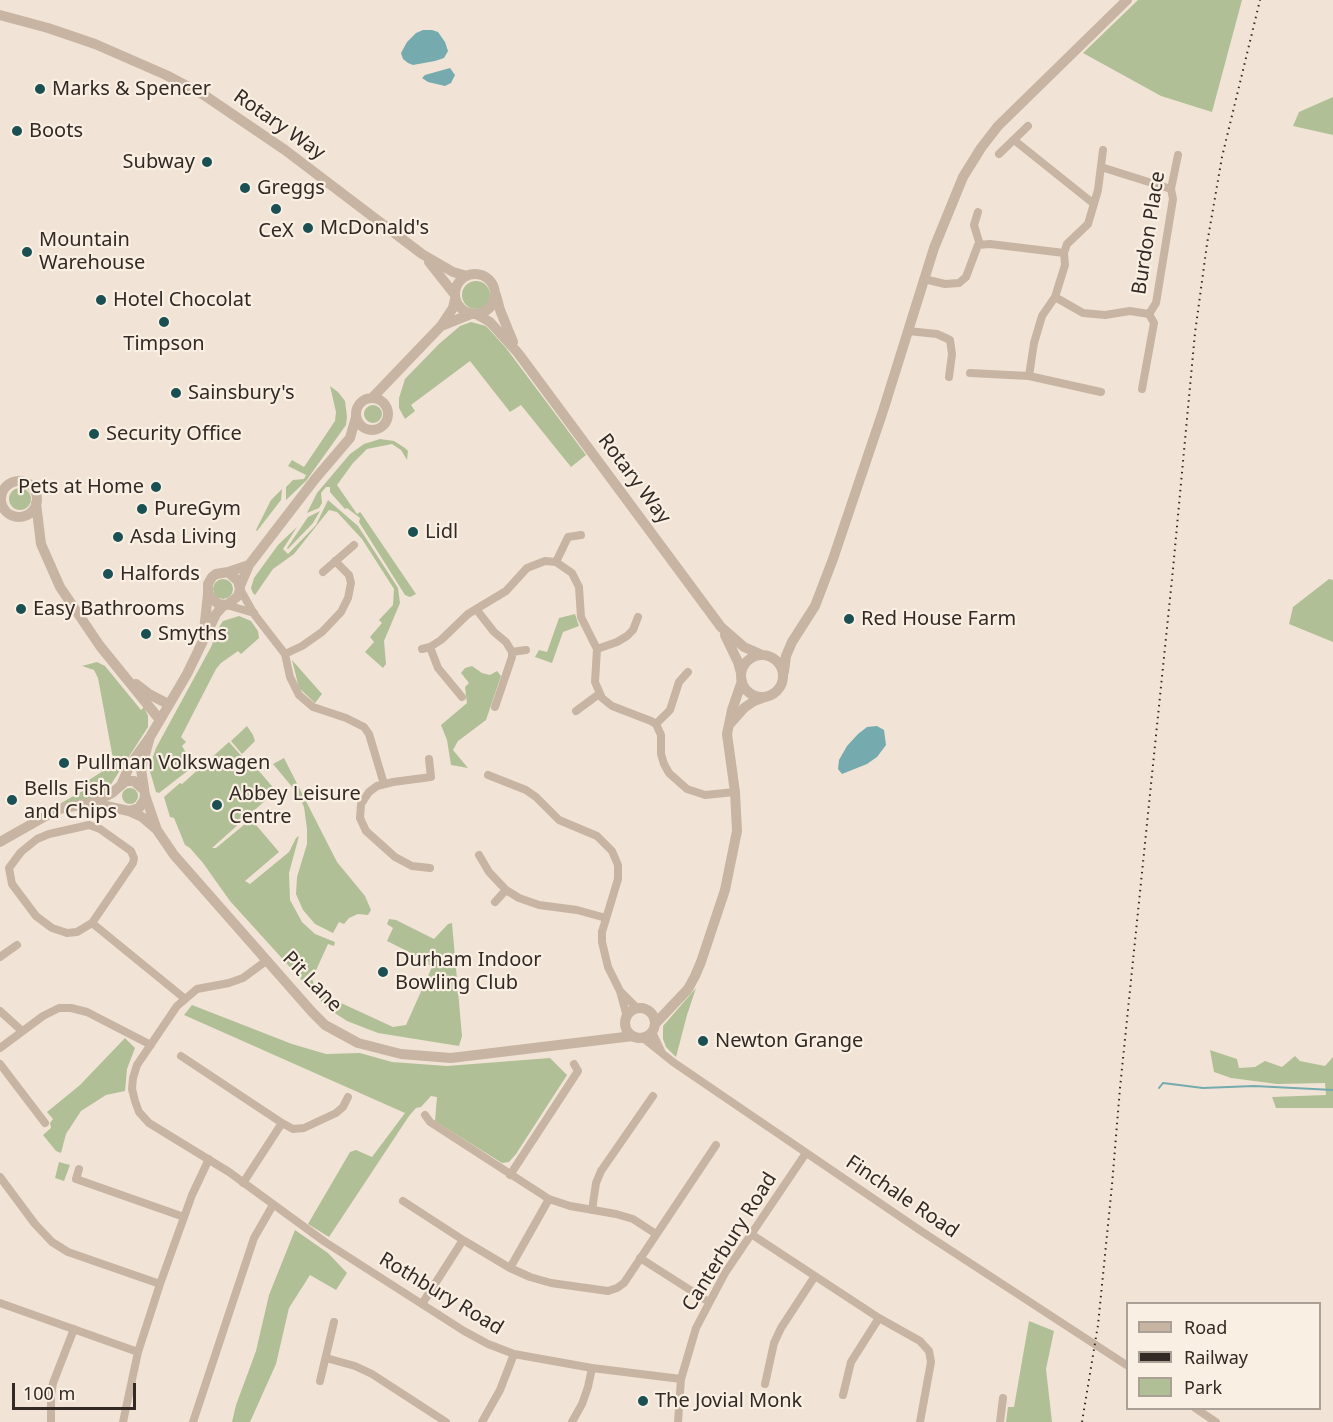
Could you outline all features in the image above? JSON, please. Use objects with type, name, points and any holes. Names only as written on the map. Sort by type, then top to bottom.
[{"type":"street","points":[[728,726],[744,708],[776,692],[781,687],[784,662],[792,642],[815,606],[829,570],[872,445],[924,279],[949,207],[963,177],[981,148],[1019,104],[1127,0]]},
{"type":"street","name":"Rotary Way","points":[[0,15],[48,27],[95,44],[157,71],[204,95],[285,150],[422,254],[453,272],[467,276]]},
{"type":"street","points":[[999,154],[1028,126]]},
{"type":"street","points":[[1014,140],[1094,204]]},
{"type":"street","points":[[1029,376],[1034,344],[1042,316],[1055,297],[1065,265],[1064,253],[1067,244],[1088,224],[1098,190],[1103,150]]},
{"type":"street","name":"Burdon Place","points":[[1149,314],[1156,303],[1173,199],[1171,189],[1178,155]]},
{"type":"street","points":[[1101,166],[1171,189]]},
{"type":"street","points":[[978,212],[974,225],[980,245]]},
{"type":"street","points":[[924,279],[945,284],[959,283],[966,277],[978,245],[990,244],[1064,253]]},
{"type":"street","name":"Rotary Way","points":[[422,254],[455,297]]},
{"type":"street","points":[[158,830],[116,800],[120,785],[187,674],[204,634],[216,614],[238,596],[249,565],[315,479],[350,438],[361,401],[373,397],[441,326],[453,308],[456,287],[460,280],[475,274],[482,275],[494,286],[492,306],[488,310],[441,326]]},
{"type":"street","name":"Rotary Way","points":[[495,294],[508,332],[519,353]]},
{"type":"street","points":[[455,297],[461,309],[473,314]]},
{"type":"street","name":"Burdon Place","points":[[1055,297],[1083,313],[1105,315],[1130,311],[1149,314],[1154,322],[1142,389]]},
{"type":"street","name":"Rotary Way","points":[[473,314],[490,322],[519,353],[721,627],[738,662],[741,678]]},
{"type":"street","points":[[908,331],[937,334],[950,340],[952,354],[949,377]]},
{"type":"street","points":[[970,373],[1029,376],[1101,392]]},
{"type":"street","points":[[350,438],[379,429],[385,424],[388,419],[392,379]]},
{"type":"street","points":[[373,397],[381,399],[388,408]]},
{"type":"street","points":[[356,417],[363,427],[372,430]]},
{"type":"street","points":[[0,478],[30,484],[35,491],[41,544]]},
{"type":"street","points":[[12,482],[1,494],[3,508],[30,527],[41,544],[60,587],[99,646],[160,720]]},
{"type":"street","points":[[16,517],[29,514],[36,503]]},
{"type":"street","points":[[556,562],[566,532],[581,535]]},
{"type":"street","points":[[323,572],[354,545]]},
{"type":"street","points":[[285,654],[302,646],[322,632],[340,612],[348,598],[351,583],[349,575],[335,561]]},
{"type":"street","points":[[462,697],[438,668],[426,648],[476,609],[506,591],[527,567],[545,561],[556,562],[565,567],[576,580],[580,598],[580,616],[597,649],[594,675],[599,694],[612,706],[656,724],[664,764],[669,773],[687,789],[705,795],[735,792]]},
{"type":"street","points":[[204,634],[208,584],[212,577],[249,565]]},
{"type":"street","points":[[228,572],[235,576],[254,614],[285,654],[294,687],[306,702],[313,708],[354,721],[369,734],[384,784]]},
{"type":"street","points":[[208,594],[214,602],[254,614]]},
{"type":"street","points":[[476,609],[494,632],[506,642],[512,652],[495,707]]},
{"type":"street","points":[[597,649],[636,632],[638,617]]},
{"type":"street","name":"Rotary Way","points":[[721,627],[744,647],[762,654]]},
{"type":"street","points":[[646,1033],[688,988],[701,962],[725,890],[737,831],[735,792],[727,743],[728,726],[746,661],[779,650],[792,642]]},
{"type":"street","points":[[512,652],[526,650]]},
{"type":"street","points":[[762,654],[777,660],[784,672]]},
{"type":"street","points":[[672,672],[678,682]]},
{"type":"street","points":[[656,724],[670,710],[678,682],[688,672]]},
{"type":"street","points":[[122,673],[144,691],[168,704]]},
{"type":"street","points":[[741,678],[751,694],[766,697]]},
{"type":"street","points":[[576,711],[599,694]]},
{"type":"street","points":[[150,737],[141,769],[144,793],[158,830]]},
{"type":"street","points":[[426,870],[395,857],[362,825],[360,818],[361,804],[369,792],[384,784],[431,777],[429,759]]},
{"type":"street","points":[[489,775],[526,790],[559,820],[597,836],[610,847],[618,865],[618,879],[602,932],[603,952],[620,991],[629,1032],[646,1033]]},
{"type":"street","points":[[92,803],[120,785],[134,781],[144,793]]},
{"type":"street","points":[[0,842],[63,808],[92,803],[135,810],[142,804],[144,793]]},
{"type":"street","points":[[89,825],[100,829],[131,851],[134,858],[133,864],[92,923],[77,932],[67,933],[44,923],[12,884],[9,867],[12,862],[37,839],[89,825]]},
{"type":"street","name":"Pit Lane","points":[[158,830],[174,855],[325,1025],[358,1043],[382,1051],[426,1058],[451,1058],[646,1033]]},
{"type":"street","points":[[479,855],[489,872],[506,890],[519,898],[532,903],[577,910],[606,918]]},
{"type":"street","points":[[495,902],[506,890]]},
{"type":"street","points":[[92,923],[184,998]]},
{"type":"street","points":[[0,957],[17,945]]},
{"type":"street","name":"Rothbury Road","points":[[266,961],[243,978],[229,983],[204,986],[184,998],[137,1065],[133,1078],[132,1089],[139,1112],[149,1123],[209,1159],[325,1242],[480,1340],[514,1354],[592,1368],[681,1379]]},
{"type":"street","points":[[620,991],[653,1016],[646,1033]]},
{"type":"street","points":[[603,1039],[630,1013],[673,1003]]},
{"type":"street","points":[[0,1048],[43,1016],[59,1008],[87,1012],[151,1045]]},
{"type":"street","points":[[0,1011],[22,1031]]},
{"type":"street","name":"Finchale Road","points":[[646,1033],[673,1062],[1126,1365]]},
{"type":"street","points":[[181,1056],[293,1129],[304,1128],[336,1113],[343,1107],[348,1097]]},
{"type":"street","points":[[0,1064],[45,1123]]},
{"type":"street","points":[[510,1175],[578,1071],[574,1064]]},
{"type":"street","points":[[592,1210],[596,1183],[601,1171],[652,1096]]},
{"type":"street","points":[[425,1115],[430,1122],[549,1199],[570,1206],[633,1219],[656,1234]]},
{"type":"street","points":[[243,1182],[282,1123]]},
{"type":"street","points":[[403,1201],[463,1240],[530,1277],[551,1283],[608,1291],[624,1282],[716,1145]]},
{"type":"street","name":"Canterbury Road","points":[[678,1422],[681,1379],[696,1328],[708,1302],[806,1153]]},
{"type":"street","points":[[123,1422],[138,1352],[160,1284],[184,1217],[209,1159]]},
{"type":"street","points":[[79,1169],[76,1179],[184,1217]]},
{"type":"street","points":[[0,1177],[35,1224],[52,1242],[68,1252],[160,1284]]},
{"type":"street","points":[[510,1268],[549,1199]]},
{"type":"street","points":[[193,1422],[254,1238],[273,1205]]},
{"type":"street","points":[[751,1234],[879,1318],[920,1341],[929,1351],[931,1362],[920,1422]]},
{"type":"street","points":[[422,1304],[463,1240]]},
{"type":"street","points":[[640,1258],[708,1302]]},
{"type":"street","points":[[765,1384],[774,1343],[781,1328],[815,1276]]},
{"type":"street","points":[[0,1303],[138,1352]]},
{"type":"street","points":[[843,1395],[851,1362],[879,1318]]},
{"type":"street","points":[[320,1381],[334,1322]]},
{"type":"street","points":[[51,1422],[53,1383],[74,1329]]},
{"type":"street","points":[[482,1422],[500,1390],[514,1354]]},
{"type":"street","points":[[326,1358],[355,1366],[372,1374],[446,1422]]},
{"type":"street","points":[[572,1422],[582,1404],[592,1368]]},
{"type":"street","points":[[1000,1422],[1004,1398]]},
{"type":"street","points":[[1198,1410],[1216,1422]]},
{"type":"green space","points":[[1138,0],[1242,0],[1212,112],[1161,96],[1083,53]]},
{"type":"green space","points":[[1333,97],[1333,135],[1293,126],[1299,112]]},
{"type":"green space","points":[[476,281],[486,285],[490,295],[486,305],[476,309],[466,305],[462,295],[466,285]]},
{"type":"green space","points":[[471,322],[486,326],[506,348],[586,455],[571,467],[521,405],[510,412],[470,361],[411,405],[415,411],[405,419],[399,408],[399,398],[405,379],[439,344],[460,326]]},
{"type":"green space","points":[[330,386],[345,401],[346,425],[306,481],[286,500],[286,487],[293,480],[304,479],[306,475],[288,466],[292,460],[304,467],[335,421],[336,412]]},
{"type":"green space","points":[[369,405],[377,405],[382,410],[380,421],[369,423],[364,418],[364,410]]},
{"type":"green space","points":[[380,439],[394,441],[405,448],[408,451],[407,460],[401,450],[392,444],[367,449],[337,485],[357,514],[361,513],[416,594],[410,597],[405,595],[359,522],[360,518],[347,508],[345,509],[330,492],[330,487],[326,487],[321,493],[322,503],[319,508],[307,513],[317,493],[350,454],[364,444]]},
{"type":"green space","points":[[20,488],[28,491],[31,499],[28,507],[20,510],[12,507],[9,499],[12,491]]},
{"type":"green space","points":[[282,489],[281,500],[257,531],[271,500]]},
{"type":"green space","points":[[328,500],[358,526],[398,588],[400,603],[384,641],[386,664],[383,668],[365,652],[374,642],[370,637],[382,623],[379,620],[393,605],[394,589],[362,539],[337,512],[329,510],[294,554],[273,569],[255,595],[251,588],[254,578],[278,545],[297,527],[283,549],[288,554],[316,525]]},
{"type":"green space","points":[[320,511],[313,523],[288,549],[308,517]]},
{"type":"green space","points":[[223,579],[230,582],[233,589],[230,596],[223,599],[216,596],[213,589],[216,582]]},
{"type":"green space","points":[[1329,579],[1333,580],[1333,642],[1289,624],[1293,607]]},
{"type":"green space","points":[[575,614],[579,626],[563,632],[552,663],[535,657],[539,650],[547,652],[559,618]]},
{"type":"green space","points":[[239,616],[251,621],[258,631],[259,638],[241,654],[238,651],[216,669],[181,737],[186,742],[182,746],[194,766],[159,793],[156,792],[149,768],[156,748],[211,647],[219,627],[223,621]]},
{"type":"green space","points":[[292,660],[322,694],[315,703],[299,688]]},
{"type":"green space","points":[[97,662],[105,666],[141,710],[144,707],[148,716],[148,727],[108,789],[98,797],[56,806],[84,790],[81,785],[114,764],[98,678],[94,670],[82,666]]},
{"type":"green space","points":[[472,666],[490,675],[497,671],[501,676],[486,720],[458,741],[453,750],[468,768],[451,765],[447,740],[441,725],[467,703],[465,687],[469,683],[461,673],[465,668]]},
{"type":"green space","points":[[247,726],[255,741],[242,754],[231,741]]},
{"type":"green space","points":[[229,742],[245,760],[248,758],[276,791],[212,848],[216,848],[251,819],[279,852],[245,881],[250,884],[289,852],[299,836],[289,873],[290,900],[302,922],[315,934],[335,942],[334,946],[328,944],[312,979],[315,987],[328,997],[393,1027],[406,1025],[432,967],[428,964],[429,962],[387,941],[393,928],[387,924],[389,919],[396,920],[434,939],[448,924],[452,923],[462,1036],[459,1046],[378,1033],[347,1021],[327,1008],[230,901],[203,863],[185,845],[174,818],[170,817],[164,797]]},
{"type":"green space","points":[[284,758],[337,862],[365,896],[371,910],[368,915],[358,914],[349,918],[344,924],[339,922],[333,933],[315,924],[303,910],[296,894],[297,877],[307,844],[307,829],[304,807],[298,794],[273,764]]},
{"type":"green space","points":[[130,788],[138,796],[130,804],[122,796]]},
{"type":"green space","points":[[696,988],[676,1057],[666,1047],[663,1039],[663,1026]]},
{"type":"green space","points":[[192,1005],[292,1044],[326,1054],[360,1053],[392,1062],[447,1066],[550,1058],[567,1075],[509,1162],[502,1163],[435,1121],[437,1097],[431,1096],[409,1116],[329,1237],[308,1224],[350,1152],[356,1150],[372,1157],[405,1113],[184,1015]]},
{"type":"green space","points":[[125,1038],[135,1048],[127,1069],[125,1091],[106,1095],[81,1111],[66,1134],[61,1153],[56,1151],[43,1135],[51,1128],[50,1123],[53,1119],[47,1112],[80,1085]]},
{"type":"green space","points":[[1210,1050],[1237,1059],[1239,1068],[1255,1067],[1265,1061],[1282,1067],[1295,1056],[1300,1061],[1325,1066],[1333,1057],[1333,1108],[1276,1108],[1272,1097],[1326,1095],[1325,1083],[1277,1084],[1231,1078],[1214,1072]]},
{"type":"green space","points":[[59,1162],[70,1165],[64,1181],[55,1178]]},
{"type":"green space","points":[[295,1230],[328,1253],[347,1273],[336,1290],[310,1275],[289,1308],[276,1364],[250,1422],[232,1422],[256,1351],[269,1295]]},
{"type":"green space","points":[[1029,1321],[1054,1331],[1046,1369],[1052,1422],[1006,1422],[1008,1407],[1014,1407]]},
{"type":"water","points":[[423,30],[438,32],[448,51],[444,58],[413,65],[403,59],[401,53],[407,42]]},
{"type":"water","points":[[450,68],[455,75],[451,83],[445,86],[428,82],[422,78],[425,75]]},
{"type":"water","points":[[877,726],[884,730],[886,745],[877,757],[867,764],[842,774],[838,769],[839,760],[847,746],[867,727]]},
{"type":"waterway","points":[[1159,1088],[1163,1083],[1203,1088],[1254,1086],[1333,1090]]},
{"type":"railway","points":[[1082,1422],[1098,1325],[1195,333],[1222,157],[1260,0]]},
{"type":"place","name":"Marks & Spencer","points":[[40,89]]},
{"type":"place","name":"Boots","points":[[17,131]]},
{"type":"place","name":"Subway","points":[[207,162]]},
{"type":"place","name":"Greggs","points":[[245,188]]},
{"type":"place","name":"CeX","points":[[276,209]]},
{"type":"place","name":"McDonald's","points":[[308,228]]},
{"type":"place","name":"Mountain Warehouse","points":[[27,252]]},
{"type":"place","name":"Hotel Chocolat","points":[[101,300]]},
{"type":"place","name":"Timpson","points":[[164,322]]},
{"type":"place","name":"Sainsbury's","points":[[176,393]]},
{"type":"place","name":"Security Office","points":[[94,434]]},
{"type":"place","name":"Pets at Home","points":[[156,487]]},
{"type":"place","name":"PureGym","points":[[142,509]]},
{"type":"place","name":"Lidl","points":[[413,532]]},
{"type":"place","name":"Asda Living","points":[[118,537]]},
{"type":"place","name":"Halfords","points":[[108,574]]},
{"type":"place","name":"Easy Bathrooms","points":[[21,609]]},
{"type":"place","name":"Red House Farm","points":[[849,619]]},
{"type":"place","name":"Smyths","points":[[146,634]]},
{"type":"place","name":"Pullman Volkswagen","points":[[64,763]]},
{"type":"place","name":"Bells Fish and Chips","points":[[12,800]]},
{"type":"place","name":"Abbey Leisure Centre","points":[[217,805]]},
{"type":"place","name":"Durham Indoor Bowling Club","points":[[383,972]]},
{"type":"place","name":"Newton Grange","points":[[703,1041]]},
{"type":"place","name":"The Jovial Monk","points":[[643,1401]]}]
